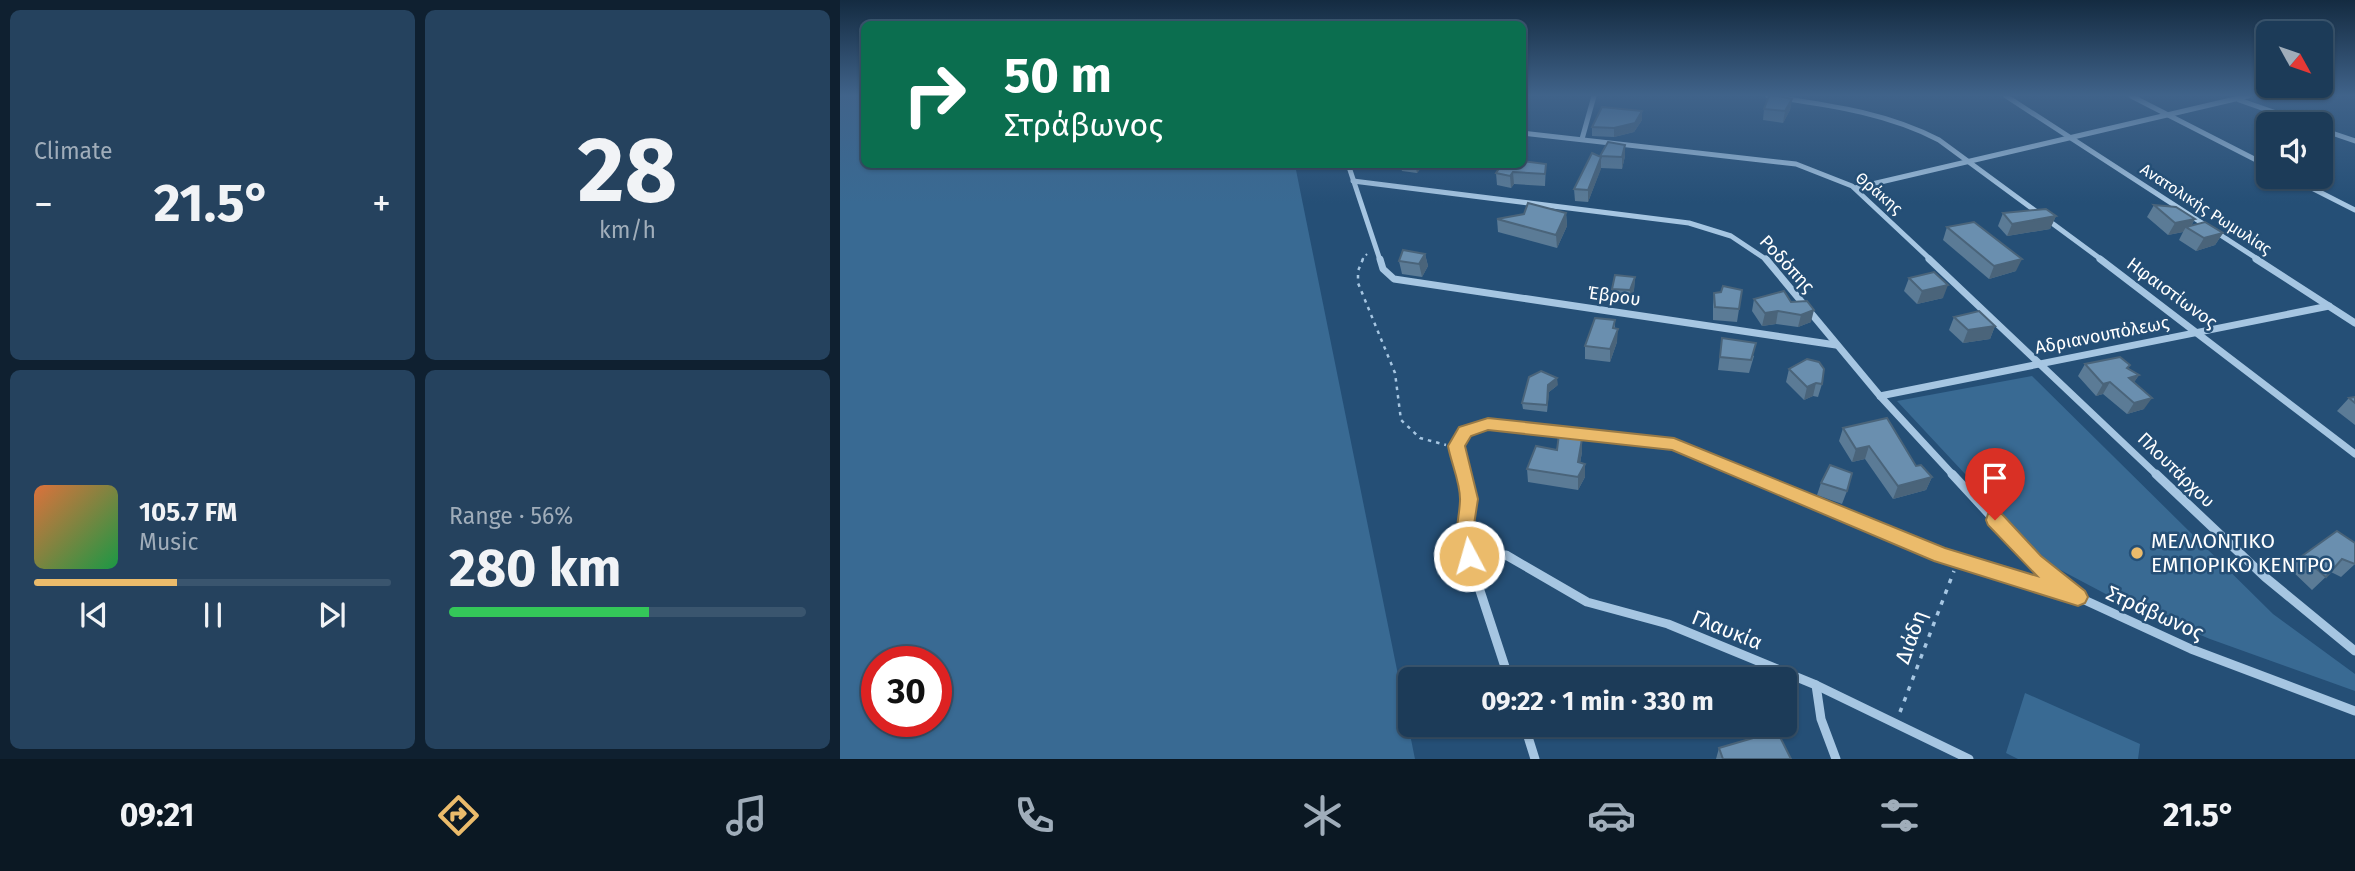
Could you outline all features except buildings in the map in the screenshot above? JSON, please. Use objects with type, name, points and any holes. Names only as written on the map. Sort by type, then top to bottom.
[{"type":"street","points":[[1582,139],[1584,131]]},
{"type":"street","name":"Ηφαιστίωνος","points":[[1921,131],[1969,161],[2199,332],[2355,454]]},
{"type":"street","name":"Ανατολικής Ρωμυλίας","points":[[2063,131],[2355,323]]},
{"type":"street","points":[[1854,188],[2096,131]]},
{"type":"street","points":[[2200,131],[2256,160]]},
{"type":"street","name":"Θράκης","points":[[1526,133],[1796,164],[1828,174],[1854,188],[2041,363]]},
{"type":"street","points":[[2333,133],[2355,141]]},
{"type":"street","points":[[1349,168],[1375,244]]},
{"type":"street","name":"Ροδόπης","points":[[1353,181],[1689,223],[1729,234],[1754,247],[1768,260],[1881,396],[2027,555],[2078,597]]},
{"type":"street","points":[[2314,189],[2355,210]]},
{"type":"street","name":"Έβρου","points":[[1375,244],[1388,275],[1412,283],[1837,345]]},
{"type":"street","name":"Αδριανουπόλεως","points":[[1881,396],[2329,306]]},
{"type":"street","name":"Πλουτάρχου","points":[[2041,363],[2266,577],[2355,651]]},
{"type":"street","name":"Στράβωνος","points":[[1456,446],[1460,435],[1475,426],[1493,424],[1674,444],[1958,562],[2078,597],[2214,658],[2355,711]]},
{"type":"street","points":[[1456,446],[1469,499],[1464,531],[1469,556],[1505,667]]},
{"type":"street","name":"Γλαυκία","points":[[1469,556],[1492,553],[1506,555],[1587,602],[1668,624],[1816,685],[1969,759]]},
{"type":"street","points":[[1816,685],[1821,719],[1836,759]]},
{"type":"street","points":[[1528,737],[1535,759]]},
{"type":"path","points":[[1375,244],[1360,263],[1358,284],[1395,374],[1396,407],[1401,421],[1413,434],[1430,443],[1456,446]]},
{"type":"path","name":"Διάδη","points":[[1896,724],[1958,562]]},
{"type":"shaded area","points":[[840,131],[861,131],[861,168],[1296,168],[1398,675],[1398,737],[1411,737],[1415,759],[840,759]]},
{"type":"shaded area","points":[[2032,376],[2273,614],[2355,674],[2355,691],[2210,639],[2119,601],[2049,564],[1897,401]]},
{"type":"shaded area","points":[[2025,693],[2140,744],[2138,759],[2018,759],[2006,753]]},
{"type":"place","name":"ΜΕΛΛΟΝΤΙΚΟ ΕΜΠΟΡΙΚΟ ΚΕΝΤΡΟ","points":[[2137,553]]},
{"type":"route","points":[[1469,556],[1464,531],[1469,499],[1456,446],[1460,435],[1465,431],[1488,424],[1660,441],[1685,447],[1941,556],[2078,597],[2034,562],[1995,520]]}]
